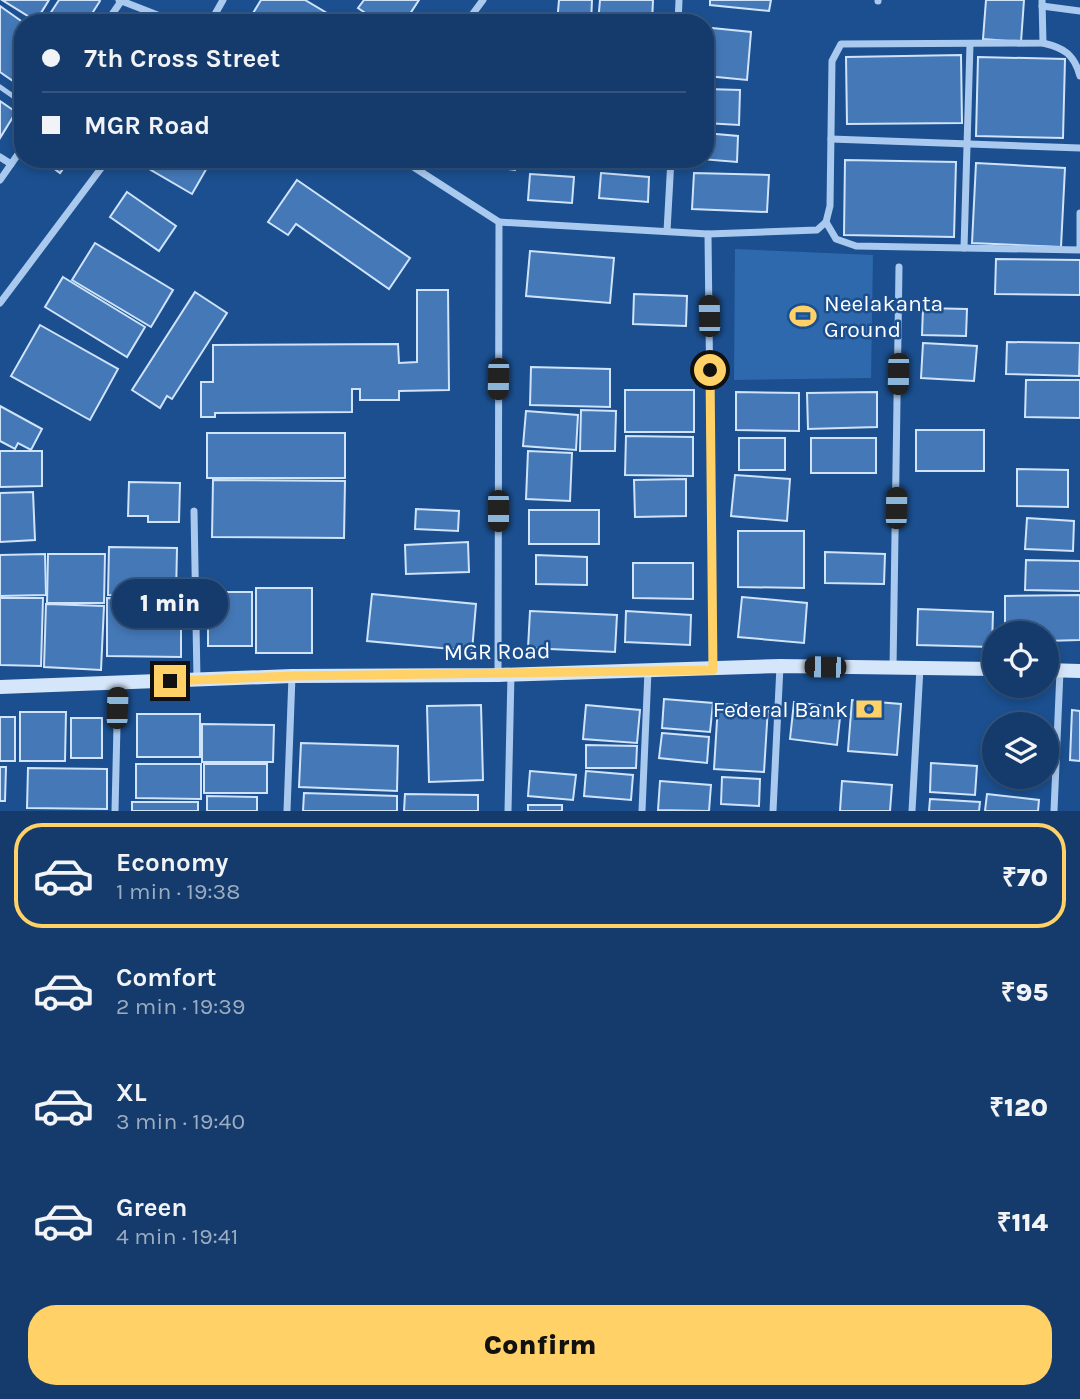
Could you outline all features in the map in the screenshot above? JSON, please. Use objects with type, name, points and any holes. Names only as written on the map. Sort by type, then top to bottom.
[{"type":"street","points":[[121,0],[156,14]]},
{"type":"street","points":[[1043,43],[1042,3],[1080,11]]},
{"type":"street","points":[[415,168],[499,222],[708,234],[817,230],[826,222],[830,206],[832,61],[841,44],[1043,43],[1061,48],[1070,54],[1077,63],[1080,76]]},
{"type":"street","points":[[964,248],[970,44]]},
{"type":"street","points":[[831,139],[1080,148]]},
{"type":"street","points":[[0,157],[11,164]]},
{"type":"street","points":[[0,180],[14,160]]},
{"type":"street","points":[[0,303],[101,168]]},
{"type":"street","points":[[667,231],[670,168]]},
{"type":"street","points":[[826,222],[836,239],[856,246],[1080,250],[1080,213]]},
{"type":"street","points":[[499,222],[508,811]]},
{"type":"street","points":[[708,234],[713,670]]},
{"type":"street","points":[[893,669],[899,267]]},
{"type":"street","points":[[194,511],[197,680]]},
{"type":"street","points":[[773,811],[780,666]]},
{"type":"street","name":"MGR Road","points":[[0,687],[292,676],[713,670],[780,666],[982,669]]},
{"type":"street","points":[[912,811],[920,668]]},
{"type":"street","points":[[1059,670],[1080,671]]},
{"type":"street","points":[[642,811],[648,671]]},
{"type":"street","points":[[287,811],[292,676]]},
{"type":"street","points":[[115,811],[118,683]]},
{"type":"street","points":[[1053,698],[1054,811]]},
{"type":"shaded area","name":"Neelakanta Ground","points":[[735,249],[873,255],[871,378],[734,380]]},
{"type":"building","points":[[2,0],[49,0],[40,14],[25,14]]},
{"type":"building","points":[[59,0],[100,1],[92,14],[50,14]]},
{"type":"building","points":[[261,0],[305,0],[329,14],[252,14]]},
{"type":"building","points":[[364,0],[419,0],[410,14],[367,14],[358,8]]},
{"type":"building","points":[[559,0],[592,0],[591,14],[558,14]]},
{"type":"building","points":[[600,0],[653,0],[652,14],[599,14]]},
{"type":"building","points":[[710,0],[771,0],[769,11],[710,5]]},
{"type":"building","points":[[986,0],[1024,0],[1021,42],[983,39]]},
{"type":"building","points":[[0,6],[14,16],[14,82],[0,72]]},
{"type":"building","points":[[714,28],[751,32],[747,80],[714,77]]},
{"type":"building","points":[[961,55],[962,123],[847,124],[846,57]]},
{"type":"building","points":[[978,57],[1065,59],[1063,138],[976,136]]},
{"type":"building","points":[[714,89],[740,90],[739,125],[714,124]]},
{"type":"building","points":[[0,101],[14,111],[14,115],[0,138]]},
{"type":"building","points":[[714,134],[738,136],[737,162],[714,160]]},
{"type":"building","points":[[845,160],[956,162],[954,237],[844,235]]},
{"type":"building","points":[[976,163],[1065,168],[1061,247],[972,243]]},
{"type":"building","points":[[148,168],[207,168],[192,194]]},
{"type":"building","points":[[601,173],[649,177],[648,202],[599,198]]},
{"type":"building","points":[[694,173],[769,175],[767,212],[692,209]]},
{"type":"building","points":[[530,174],[574,177],[572,203],[528,200]]},
{"type":"building","points":[[297,180],[410,258],[389,289],[296,224],[288,235],[268,222]]},
{"type":"building","points":[[127,192],[176,226],[159,251],[110,217]]},
{"type":"building","points":[[95,243],[173,290],[151,327],[72,280]]},
{"type":"building","points":[[530,251],[614,258],[610,303],[526,296]]},
{"type":"building","points":[[996,259],[1080,260],[1080,295],[995,294]]},
{"type":"building","points":[[63,277],[145,327],[127,357],[45,307]]},
{"type":"building","points":[[417,290],[448,290],[449,390],[399,391],[399,400],[360,400],[360,389],[352,389],[352,412],[215,413],[215,417],[201,417],[201,382],[213,382],[213,345],[398,344],[399,363],[417,362]]},
{"type":"building","points":[[195,292],[227,313],[172,399],[167,396],[160,408],[132,390]]},
{"type":"building","points":[[634,294],[687,296],[686,326],[633,324]]},
{"type":"building","points":[[923,308],[967,309],[966,336],[922,335]]},
{"type":"building","points":[[40,325],[118,369],[90,420],[11,376]]},
{"type":"building","points":[[1007,342],[1080,343],[1079,376],[1006,374]]},
{"type":"building","points":[[923,343],[977,346],[974,381],[921,378]]},
{"type":"building","points":[[531,367],[610,369],[610,407],[530,405]]},
{"type":"building","points":[[1026,380],[1080,380],[1080,418],[1025,417]]},
{"type":"building","points":[[625,390],[694,390],[694,432],[625,432]]},
{"type":"building","points":[[736,392],[799,393],[799,431],[736,430]]},
{"type":"building","points":[[877,392],[877,427],[808,429],[807,393]]},
{"type":"building","points":[[0,406],[42,429],[31,450],[18,443],[15,449],[0,441]]},
{"type":"building","points":[[581,410],[616,411],[615,451],[580,451]]},
{"type":"building","points":[[526,411],[578,415],[576,450],[523,446]]},
{"type":"building","points":[[916,430],[984,430],[984,471],[916,471]]},
{"type":"building","points":[[207,433],[345,433],[345,478],[207,478]]},
{"type":"building","points":[[626,436],[693,437],[693,476],[625,475]]},
{"type":"building","points":[[739,438],[785,438],[785,470],[739,470]]},
{"type":"building","points":[[811,438],[876,438],[876,473],[811,473]]},
{"type":"building","points":[[0,451],[42,451],[42,486],[0,487]]},
{"type":"building","points":[[528,451],[572,453],[570,501],[526,499]]},
{"type":"building","points":[[1017,469],[1068,470],[1068,507],[1017,506]]},
{"type":"building","points":[[735,475],[790,479],[787,521],[731,516]]},
{"type":"building","points":[[686,479],[686,516],[635,517],[634,480]]},
{"type":"building","points":[[213,480],[345,481],[344,538],[212,537]]},
{"type":"building","points":[[129,482],[180,483],[179,522],[148,522],[148,516],[128,516]]},
{"type":"building","points":[[33,492],[35,540],[0,542],[0,493]]},
{"type":"building","points":[[416,509],[459,511],[458,531],[415,529]]},
{"type":"building","points":[[529,510],[599,510],[599,544],[529,544]]},
{"type":"building","points":[[1027,518],[1074,521],[1073,551],[1025,549]]},
{"type":"building","points":[[738,531],[804,531],[804,588],[738,587]]},
{"type":"building","points":[[468,542],[469,572],[406,574],[405,545]]},
{"type":"building","points":[[109,547],[177,548],[176,596],[108,595]]},
{"type":"building","points":[[825,552],[885,554],[884,584],[825,583]]},
{"type":"building","points":[[45,554],[46,595],[0,596],[0,555]]},
{"type":"building","points":[[48,554],[105,554],[104,603],[47,603]]},
{"type":"building","points":[[536,555],[587,557],[587,585],[536,584]]},
{"type":"building","points":[[1026,560],[1080,561],[1080,591],[1025,590]]},
{"type":"building","points":[[633,563],[693,563],[693,599],[633,598]]},
{"type":"building","points":[[256,588],[312,588],[312,653],[256,653]]},
{"type":"building","points":[[208,592],[252,592],[252,646],[208,646]]},
{"type":"building","points":[[372,594],[476,604],[472,651],[367,641]]},
{"type":"building","points":[[1080,595],[1080,640],[1059,641],[1059,621],[1005,621],[1005,596]]},
{"type":"building","points":[[742,597],[807,603],[804,643],[738,637]]},
{"type":"building","points":[[0,598],[43,598],[41,666],[0,665]]},
{"type":"building","points":[[107,598],[181,599],[181,657],[107,656]]},
{"type":"building","points":[[46,604],[104,606],[101,670],[44,667]]},
{"type":"building","points":[[918,609],[993,612],[993,621],[982,621],[982,647],[917,645]]},
{"type":"building","points":[[530,611],[617,615],[615,652],[528,648]]},
{"type":"building","points":[[626,611],[691,615],[690,645],[625,642]]},
{"type":"building","points":[[664,699],[713,703],[710,732],[662,728]]},
{"type":"building","points":[[852,700],[901,704],[897,755],[848,751]]},
{"type":"building","points":[[794,702],[841,708],[837,745],[790,739]]},
{"type":"building","points":[[718,704],[768,707],[764,772],[714,769]]},
{"type":"building","points":[[481,705],[483,780],[429,782],[427,706]]},
{"type":"building","points":[[586,705],[640,710],[637,743],[583,739]]},
{"type":"building","points":[[1072,710],[1080,711],[1080,761],[1070,760]]},
{"type":"building","points":[[20,712],[66,712],[65,761],[20,761]]},
{"type":"building","points":[[137,714],[200,714],[200,757],[137,757]]},
{"type":"building","points":[[0,717],[15,717],[15,761],[0,761]]},
{"type":"building","points":[[71,718],[102,718],[102,758],[71,758]]},
{"type":"building","points":[[202,724],[274,725],[273,762],[202,762]]},
{"type":"building","points":[[662,733],[709,737],[707,763],[659,758]]},
{"type":"building","points":[[301,743],[398,746],[397,791],[299,787]]},
{"type":"building","points":[[586,745],[637,746],[636,768],[586,768]]},
{"type":"building","points":[[931,763],[977,766],[975,795],[930,792]]},
{"type":"building","points":[[136,764],[201,764],[201,799],[136,798]]},
{"type":"building","points":[[204,764],[267,764],[267,793],[204,793]]},
{"type":"building","points":[[0,767],[6,767],[5,801],[0,801]]},
{"type":"building","points":[[28,768],[107,769],[107,809],[27,808]]},
{"type":"building","points":[[530,771],[576,775],[573,800],[528,796]]},
{"type":"building","points":[[586,771],[633,775],[631,800],[584,796]]},
{"type":"building","points":[[722,777],[760,779],[759,806],[721,804]]},
{"type":"building","points":[[660,781],[711,785],[709,811],[658,810]]},
{"type":"building","points":[[842,781],[892,785],[890,811],[840,811]]},
{"type":"building","points":[[304,793],[397,796],[397,811],[303,811]]},
{"type":"building","points":[[405,794],[478,795],[478,811],[404,811]]},
{"type":"building","points":[[987,794],[1039,800],[1038,811],[985,811]]},
{"type":"building","points":[[207,796],[257,797],[257,811],[207,811]]},
{"type":"building","points":[[930,799],[980,802],[979,811],[929,811]]},
{"type":"building","points":[[132,802],[198,802],[198,811],[132,811]]},
{"type":"building","points":[[528,805],[562,805],[562,811],[528,811]]},
{"type":"place","name":"Neelakanta Ground","points":[[803,316]]},
{"type":"place","name":"Federal Bank","points":[[869,709]]},
{"type":"route","points":[[170,681],[292,676],[713,670],[710,370]]}]
